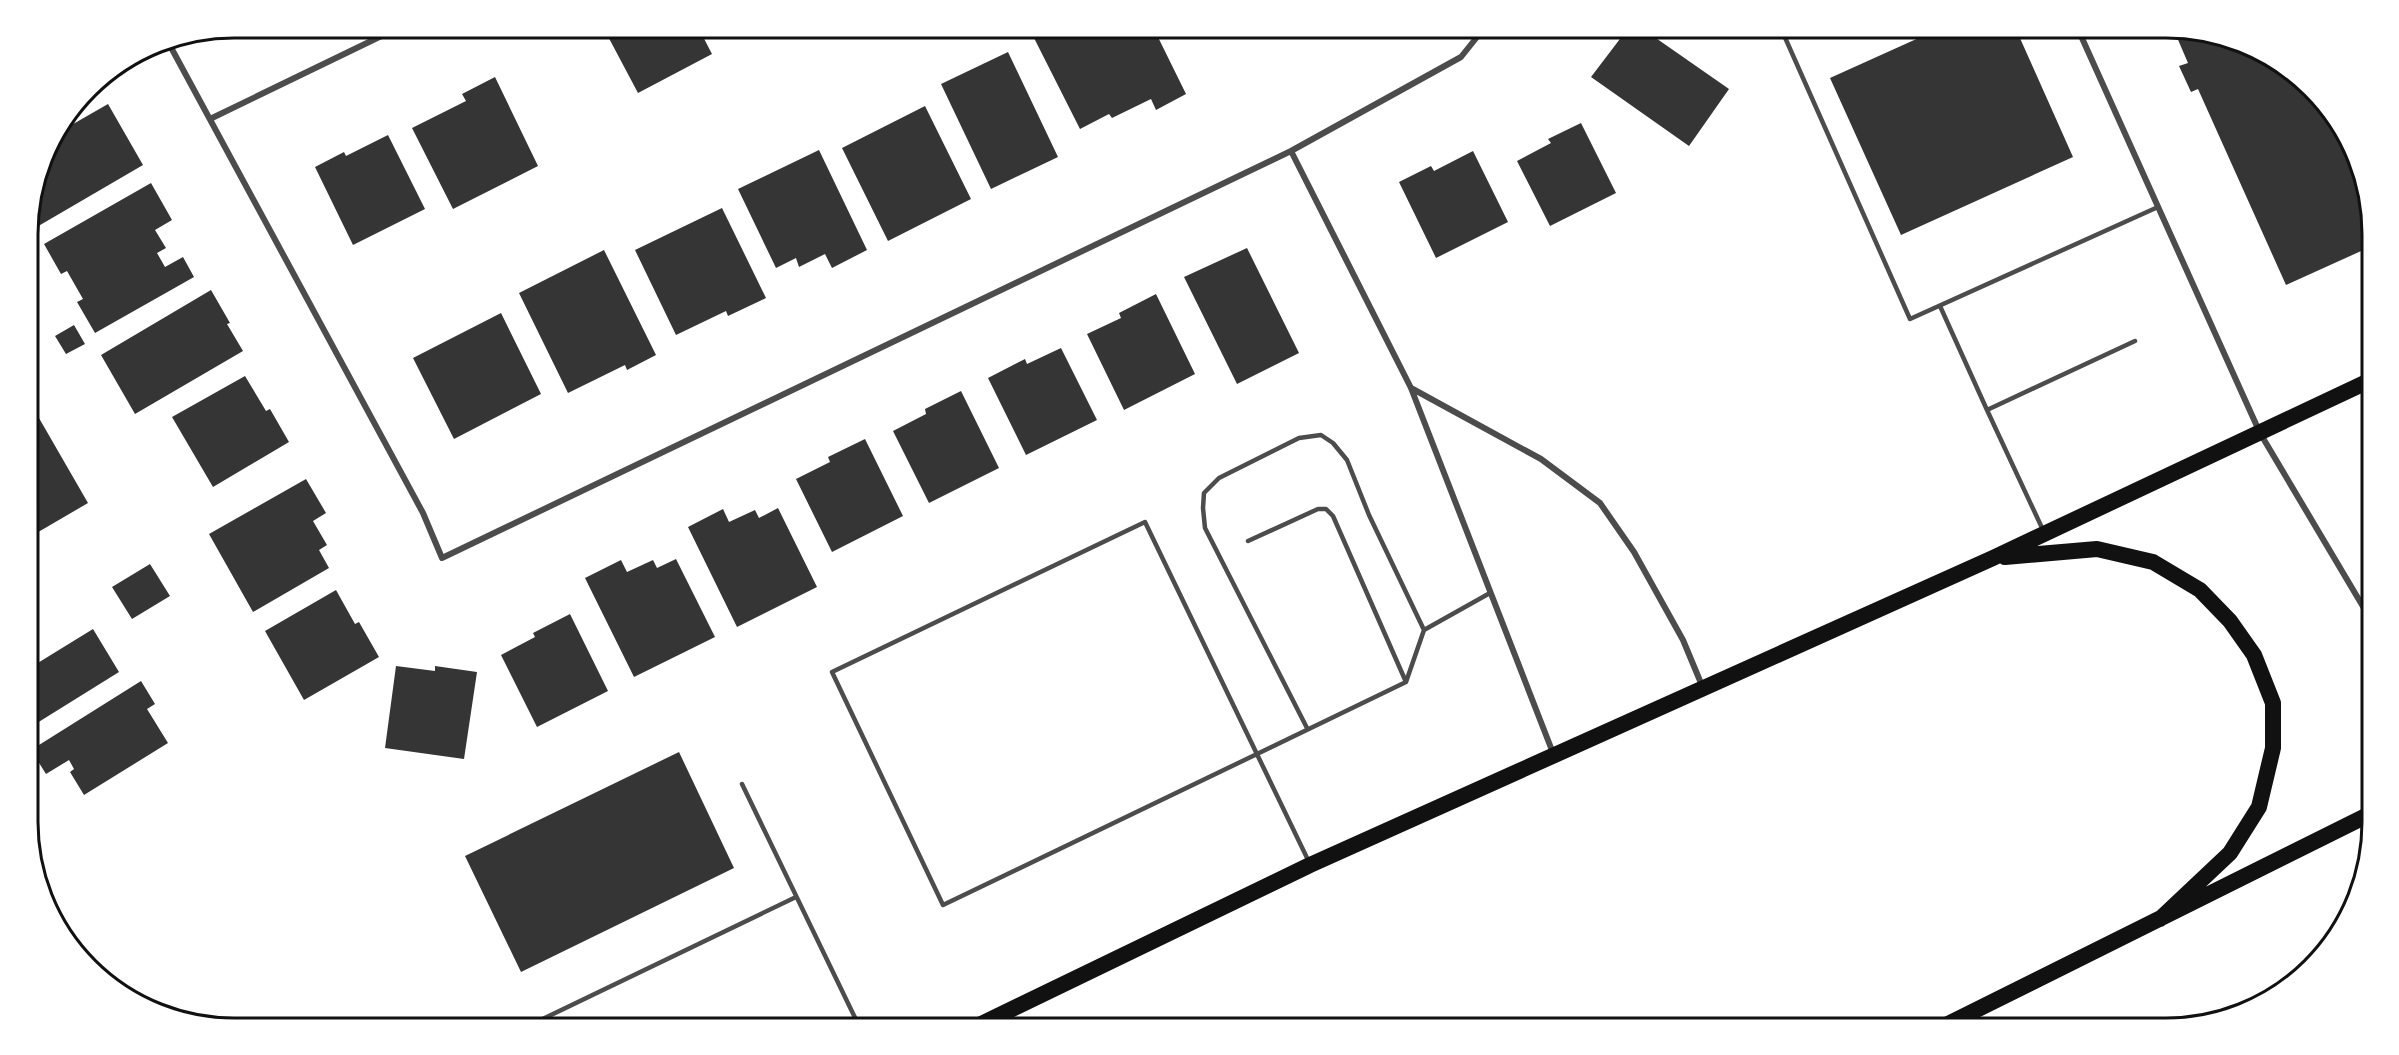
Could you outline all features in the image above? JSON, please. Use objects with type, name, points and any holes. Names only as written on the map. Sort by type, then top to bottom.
[{"type":"highway","points":[[995,1018],[1310,865],[1993,558],[2362,384]]},
{"type":"highway","points":[[1993,558],[2097,549],[2152,562],[2200,591],[2230,621],[2254,655],[2273,704],[2273,748],[2259,807],[2230,853],[2160,919]]},
{"type":"highway","points":[[1962,1017],[2362,818]]},
{"type":"street","points":[[210,118],[377,38]]},
{"type":"street","points":[[171,48],[423,513],[442,558],[1291,151],[1461,57],[1474,38]]},
{"type":"street","points":[[2082,38],[2260,433],[2362,603]]},
{"type":"street","points":[[1291,151],[1411,388],[1553,754]]},
{"type":"street","points":[[1411,388],[1541,459],[1600,503],[1634,552],[1683,640],[1703,689]]},
{"type":"lane","points":[[1785,38],[1910,319],[2158,207]]},
{"type":"lane","points":[[1940,306],[2045,534]]},
{"type":"lane","points":[[1987,410],[2135,341]]},
{"type":"lane","points":[[1307,728],[1205,528],[1204,494],[1219,478],[1299,438],[1320,435],[1333,443],[1347,460],[1369,515],[1424,630]]},
{"type":"lane","points":[[1248,542],[1318,509],[1326,509],[1333,516],[1406,681]]},
{"type":"lane","points":[[1310,865],[1257,754],[1145,522],[832,672],[943,905],[1257,754],[1406,681],[1424,630],[1490,593]]},
{"type":"lane","points":[[742,784],[855,1018]]},
{"type":"lane","points":[[545,1018],[796,897]]},
{"type":"building","points":[[609,38],[704,38],[712,54],[638,93]]},
{"type":"building","points":[[1034,38],[1158,38],[1186,94],[1156,110],[1151,99],[1112,118],[1109,114],[1080,129]]},
{"type":"building","points":[[1621,38],[1656,38],[1729,89],[1689,146],[1591,77]]},
{"type":"building","points":[[1919,38],[2020,38],[2073,157],[1901,235],[1830,78]]},
{"type":"building","points":[[2177,38],[2204,41],[2241,52],[2285,78],[2304,95],[2321,114],[2347,158],[2360,208],[2362,251],[2286,285],[2198,89],[2191,92],[2179,66],[2188,63]]},
{"type":"building","points":[[1008,52],[1058,157],[991,189],[941,84]]},
{"type":"building","points":[[495,77],[538,166],[453,209],[412,128],[466,101],[462,94]]},
{"type":"building","points":[[108,104],[143,165],[38,226],[44,183],[52,158],[71,125]]},
{"type":"building","points":[[925,106],[971,199],[888,241],[842,148]]},
{"type":"building","points":[[1581,123],[1616,193],[1550,226],[1517,161],[1551,143],[1548,139]]},
{"type":"building","points":[[388,135],[425,209],[353,245],[315,167],[344,152],[346,156]]},
{"type":"building","points":[[819,150],[867,250],[832,268],[825,254],[799,267],[796,258],[776,268],[738,189]]},
{"type":"building","points":[[1473,151],[1508,222],[1436,258],[1399,182],[1431,166],[1434,171]]},
{"type":"building","points":[[151,183],[172,220],[155,230],[166,248],[157,253],[165,267],[183,257],[194,277],[95,333],[77,302],[83,299],[67,271],[61,274],[44,244]]},
{"type":"building","points":[[722,208],[766,298],[728,316],[726,311],[676,335],[635,250]]},
{"type":"building","points":[[1247,248],[1299,353],[1237,384],[1184,277]]},
{"type":"building","points":[[604,250],[656,355],[627,370],[625,365],[568,393],[519,293]]},
{"type":"building","points":[[211,290],[243,351],[135,414],[101,355]]},
{"type":"building","points":[[1156,294],[1195,374],[1124,410],[1087,334],[1121,318],[1119,313]]},
{"type":"building","points":[[501,313],[541,394],[454,439],[413,358]]},
{"type":"building","points":[[74,325],[85,344],[66,354],[55,336]]},
{"type":"building","points":[[1061,348],[1097,420],[1026,455],[988,378],[1025,359],[1027,364]]},
{"type":"building","points":[[245,376],[266,411],[270,409],[289,442],[213,487],[172,417]]},
{"type":"building","points":[[961,391],[999,468],[929,503],[893,431],[926,414],[925,409]]},
{"type":"building","points":[[38,416],[88,503],[38,532]]},
{"type":"building","points":[[865,439],[903,516],[832,552],[796,479],[830,462],[828,457]]},
{"type":"building","points":[[306,479],[326,513],[313,521],[327,545],[319,550],[329,568],[253,612],[209,534]]},
{"type":"building","points":[[778,508],[817,587],[737,627],[688,527],[723,509],[729,522],[755,510],[759,518]]},
{"type":"building","points":[[676,559],[715,637],[634,677],[585,578],[621,560],[627,572],[653,560],[657,568]]},
{"type":"building","points":[[150,564],[170,596],[132,619],[112,587]]},
{"type":"building","points":[[336,590],[355,624],[359,622],[379,657],[304,700],[265,631]]},
{"type":"building","points":[[570,614],[608,691],[537,727],[501,655],[535,637],[533,633]]},
{"type":"building","points":[[93,629],[119,672],[38,722],[38,663]]},
{"type":"building","points":[[396,666],[435,671],[435,666],[477,672],[464,759],[385,748]]},
{"type":"building","points":[[141,681],[155,704],[147,709],[168,743],[84,795],[70,772],[74,769],[69,760],[46,774],[38,761],[38,746]]},
{"type":"building","points":[[679,752],[734,868],[521,972],[465,856]]}]
